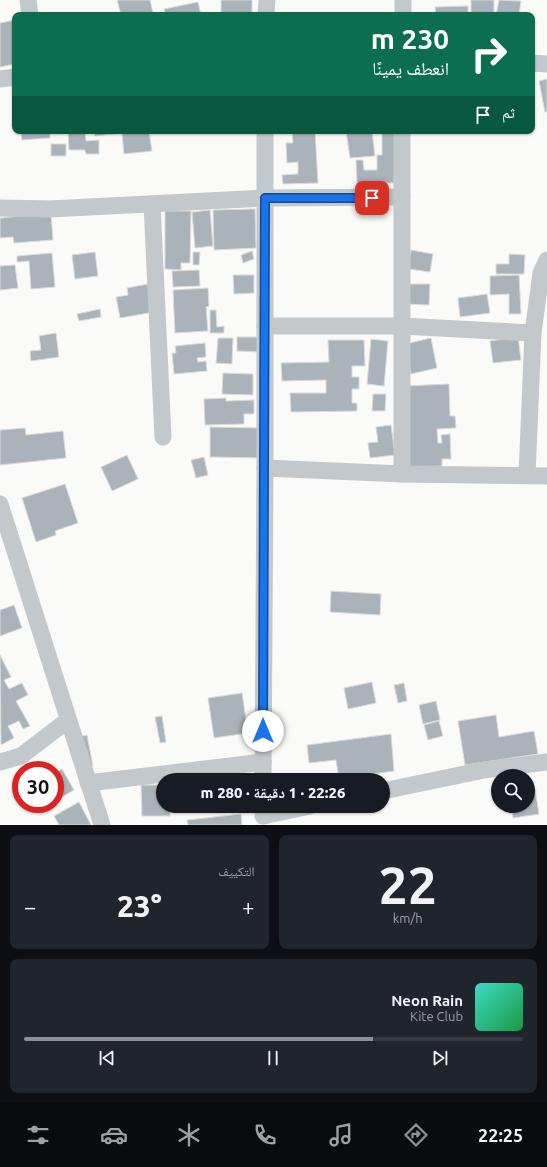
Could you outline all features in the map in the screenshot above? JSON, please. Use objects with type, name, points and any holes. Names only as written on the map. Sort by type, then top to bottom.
[{"type":"street","points":[[28,0],[30,12]]},
{"type":"street","points":[[266,12],[267,0]]},
{"type":"street","points":[[403,0],[403,12]]},
{"type":"street","points":[[535,63],[547,64]]},
{"type":"street","points":[[0,79],[12,77]]},
{"type":"street","points":[[263,773],[265,134]]},
{"type":"street","points":[[402,134],[402,474]]},
{"type":"street","points":[[0,208],[50,209],[265,198],[402,197]]},
{"type":"street","points":[[152,204],[163,437]]},
{"type":"street","points":[[527,475],[533,332],[541,273],[547,260]]},
{"type":"street","points":[[265,326],[402,326],[533,332]]},
{"type":"street","points":[[265,468],[402,474],[547,476]]},
{"type":"street","points":[[0,504],[102,825]]},
{"type":"street","points":[[0,762],[21,756],[68,720]]},
{"type":"street","points":[[88,783],[263,762]]},
{"type":"street","points":[[390,790],[484,770],[547,762]]},
{"type":"street","points":[[263,816],[277,813]]},
{"type":"building","points":[[117,0],[150,0],[153,12],[120,12]]},
{"type":"building","points":[[221,0],[252,0],[252,12],[221,12]]},
{"type":"building","points":[[471,0],[494,0],[494,12],[471,12]]},
{"type":"building","points":[[499,0],[521,1],[519,12],[497,12]]},
{"type":"building","points":[[198,2],[200,12],[165,12],[164,9]]},
{"type":"building","points":[[468,6],[468,12],[436,12],[435,7]]},
{"type":"building","points":[[12,21],[12,65],[0,67],[0,23]]},
{"type":"building","points":[[547,79],[547,112],[545,112],[539,81]]},
{"type":"building","points":[[21,134],[50,134],[50,138],[22,140]]},
{"type":"building","points":[[68,134],[85,134],[86,141],[99,140],[99,154],[86,154],[85,150],[69,150]]},
{"type":"building","points":[[95,134],[113,134],[95,136]]},
{"type":"building","points":[[122,134],[149,134],[152,151],[124,154]]},
{"type":"building","points":[[292,134],[315,134],[318,183],[283,184],[282,175],[298,174],[298,162],[287,163],[286,143],[293,143]]},
{"type":"building","points":[[346,134],[372,134],[375,156],[350,158]]},
{"type":"building","points":[[382,134],[397,134],[398,183],[357,183],[356,160],[363,160],[364,170],[377,170],[377,155],[382,155]]},
{"type":"building","points":[[51,144],[66,144],[66,156],[51,156]]},
{"type":"building","points":[[255,209],[256,248],[214,250],[213,210]]},
{"type":"building","points":[[210,210],[213,246],[195,248],[192,212]]},
{"type":"building","points":[[165,211],[191,211],[190,263],[181,263],[181,270],[165,269]]},
{"type":"building","points":[[51,213],[53,240],[14,243],[13,237],[0,238],[0,218]]},
{"type":"building","points":[[411,250],[433,254],[430,272],[408,269]]},
{"type":"building","points":[[252,251],[254,259],[243,263],[241,255]]},
{"type":"building","points":[[95,252],[98,276],[75,279],[72,255]]},
{"type":"building","points":[[193,252],[200,252],[199,265],[193,265]]},
{"type":"building","points":[[52,253],[55,287],[31,289],[29,261],[17,262],[17,256]]},
{"type":"building","points":[[509,254],[525,255],[524,274],[496,274],[496,264],[509,264]]},
{"type":"building","points":[[15,265],[18,288],[0,290],[0,266]]},
{"type":"building","points":[[199,270],[200,286],[173,287],[172,271]]},
{"type":"building","points":[[233,275],[254,275],[254,293],[234,294]]},
{"type":"building","points":[[519,275],[521,314],[509,314],[509,294],[490,295],[490,276]]},
{"type":"building","points":[[148,284],[154,312],[120,318],[116,297],[128,295],[127,288]]},
{"type":"building","points":[[406,284],[430,284],[429,305],[405,304]]},
{"type":"building","points":[[208,288],[209,306],[206,307],[208,331],[175,333],[173,290]]},
{"type":"building","points":[[487,294],[490,313],[460,317],[458,298]]},
{"type":"building","points":[[100,309],[101,317],[79,321],[77,314]]},
{"type":"building","points":[[210,310],[216,310],[217,327],[224,326],[224,333],[210,333]]},
{"type":"building","points":[[56,333],[59,357],[31,361],[30,351],[41,350],[39,336]]},
{"type":"building","points":[[237,337],[260,337],[260,352],[237,351]]},
{"type":"building","points":[[518,337],[521,360],[493,363],[490,341]]},
{"type":"building","points":[[218,338],[233,338],[232,364],[216,363]]},
{"type":"building","points":[[431,338],[437,368],[411,374],[405,344]]},
{"type":"building","points":[[371,339],[388,341],[384,386],[367,384]]},
{"type":"building","points":[[328,340],[364,340],[365,366],[352,366],[352,377],[359,377],[359,389],[352,389],[352,403],[357,403],[357,411],[291,412],[290,393],[326,393],[326,380],[282,381],[281,363],[329,362]]},
{"type":"building","points":[[205,343],[206,357],[197,358],[198,362],[206,361],[207,371],[174,374],[172,353],[176,353],[175,346]]},
{"type":"building","points":[[223,373],[253,374],[253,395],[222,394]]},
{"type":"building","points":[[449,384],[450,416],[455,416],[456,428],[437,429],[438,443],[442,443],[441,435],[450,434],[451,459],[442,459],[442,466],[407,467],[404,386]]},
{"type":"building","points":[[373,394],[386,394],[385,411],[372,411]]},
{"type":"building","points":[[226,398],[226,401],[254,400],[254,414],[244,414],[244,424],[205,425],[204,399]]},
{"type":"building","points":[[391,425],[395,455],[370,458],[368,443],[378,442],[376,427]]},
{"type":"building","points":[[210,427],[263,428],[263,458],[210,457]]},
{"type":"building","points":[[25,428],[26,435],[63,431],[66,458],[0,465],[0,430]]},
{"type":"building","points":[[127,455],[138,479],[112,491],[101,467]]},
{"type":"building","points":[[204,457],[208,475],[196,478],[191,460]]},
{"type":"building","points":[[65,484],[78,523],[55,531],[56,535],[36,542],[22,498]]},
{"type":"building","points":[[331,591],[381,594],[380,615],[330,612]]},
{"type":"building","points":[[14,605],[22,628],[0,636],[0,610]]},
{"type":"building","points":[[0,655],[11,677],[4,680],[9,689],[22,683],[28,695],[16,701],[30,726],[23,729],[19,721],[8,726],[14,738],[1,745]]},
{"type":"building","points":[[372,682],[376,703],[348,709],[344,688]]},
{"type":"building","points":[[404,683],[407,701],[398,703],[394,685]]},
{"type":"building","points":[[242,693],[248,733],[214,738],[208,698]]},
{"type":"building","points":[[436,701],[440,720],[423,724],[419,705]]},
{"type":"building","points":[[496,715],[499,737],[534,731],[538,754],[465,765],[458,721]]},
{"type":"building","points":[[162,716],[166,742],[160,743],[155,717]]},
{"type":"building","points":[[439,721],[443,736],[428,740],[424,725]]},
{"type":"building","points":[[391,734],[394,771],[380,773],[338,773],[336,760],[309,763],[307,745]]},
{"type":"building","points":[[87,735],[93,766],[85,767],[78,737]]},
{"type":"building","points":[[64,772],[74,790],[64,796]]},
{"type":"building","points":[[141,785],[156,785],[156,813],[170,813],[170,816],[142,816]]},
{"type":"building","points":[[535,789],[539,814],[513,818],[513,813],[535,813]]},
{"type":"building","points":[[79,802],[91,825],[59,825],[54,816],[59,813],[64,813],[64,810]]},
{"type":"building","points":[[241,814],[242,825],[188,825],[187,820]]},
{"type":"route","points":[[263,731],[265,198],[372,198]]}]
